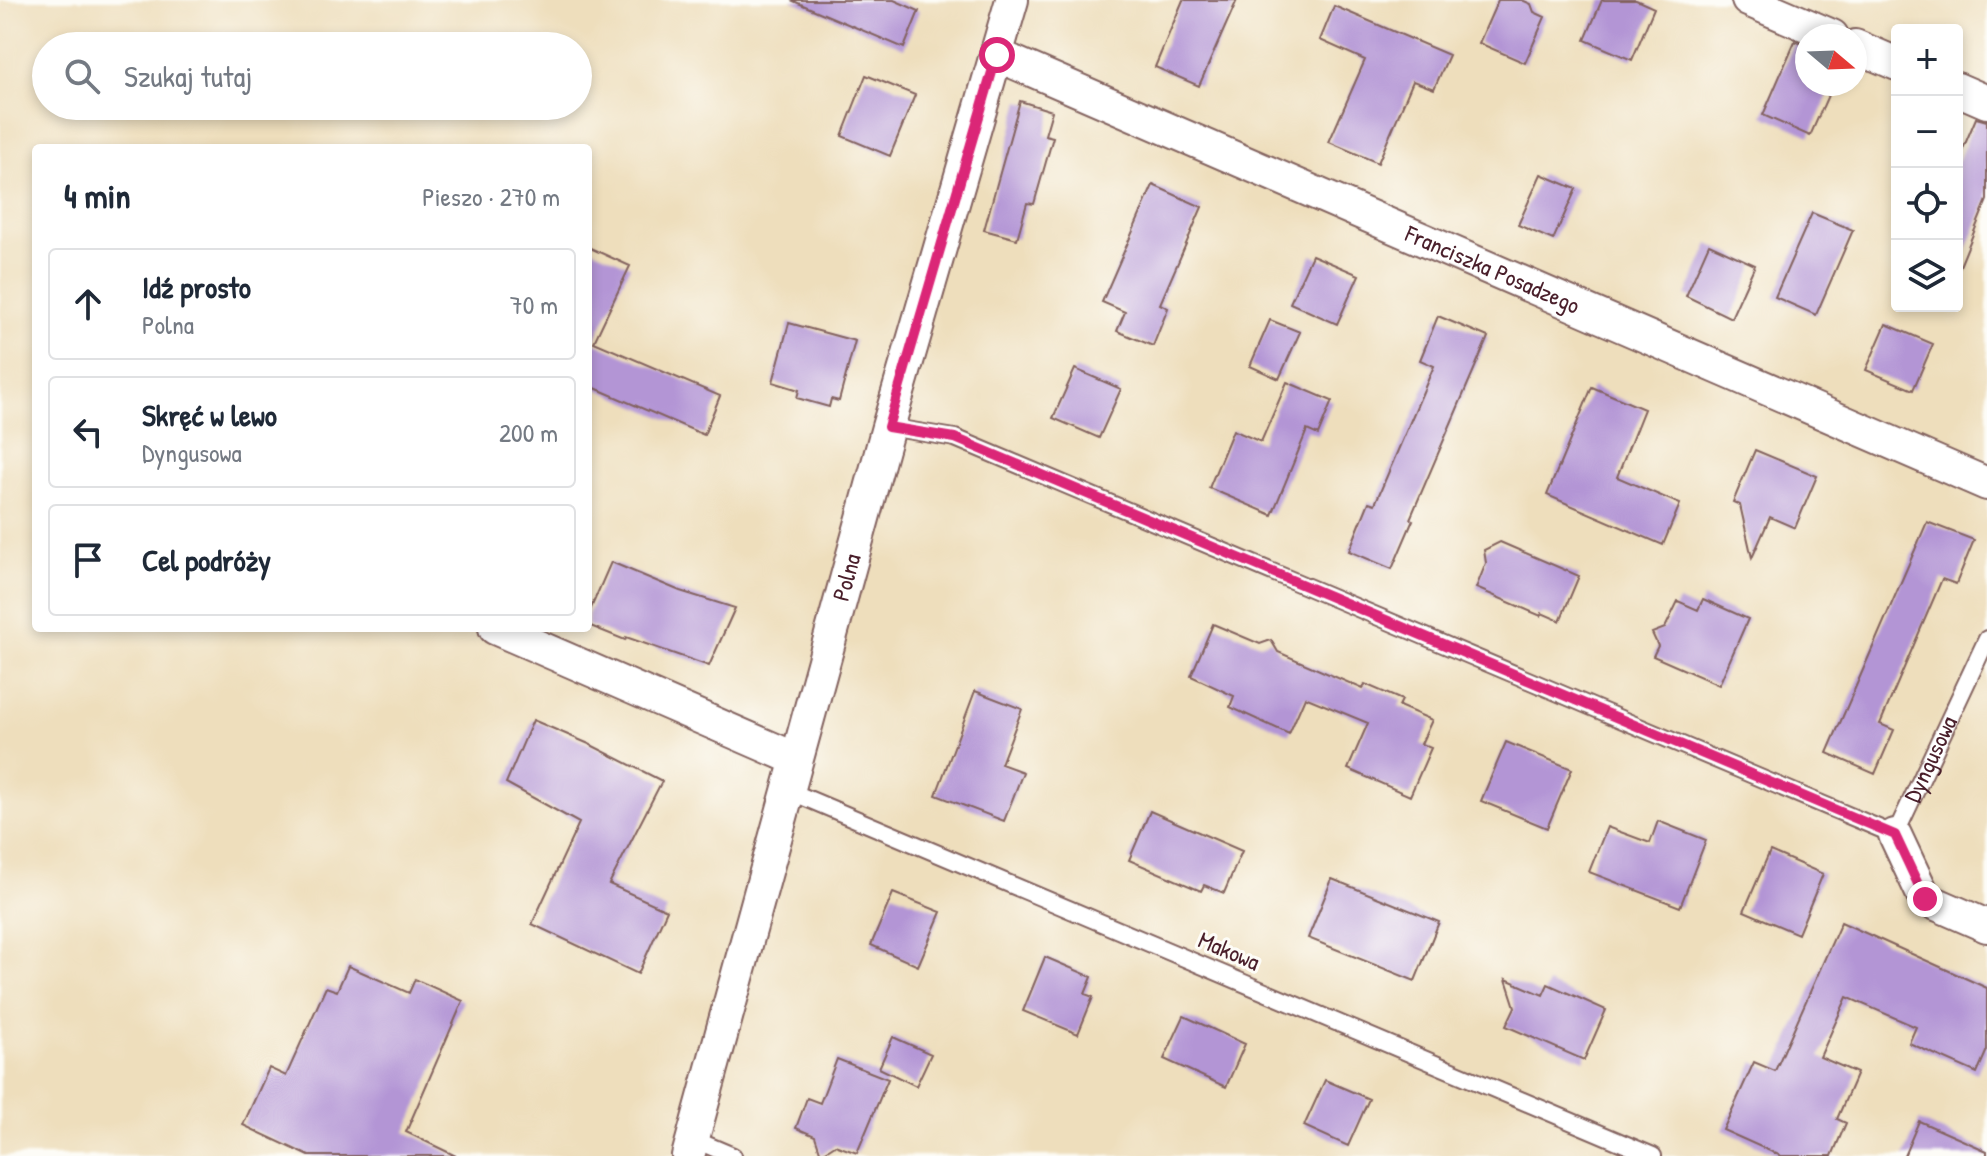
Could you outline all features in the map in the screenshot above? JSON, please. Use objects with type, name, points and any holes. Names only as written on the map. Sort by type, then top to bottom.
[{"type":"street","name":"Polna","points":[[690,1147],[888,427],[1012,0]]},
{"type":"street","points":[[1748,0],[1804,24]]},
{"type":"street","points":[[1867,51],[1891,61]]},
{"type":"street","name":"Franciszka Posadzego","points":[[997,55],[1987,484]]},
{"type":"street","points":[[1963,92],[1987,102]]},
{"type":"street","points":[[504,632],[796,759]]},
{"type":"street","points":[[1895,835],[1925,899],[1987,926]]},
{"type":"lane","points":[[888,427],[955,438],[1895,835]]},
{"type":"lane","name":"Dyngusowa","points":[[1895,835],[1987,639]]},
{"type":"lane","name":"Makowa","points":[[787,790],[1653,1156]]},
{"type":"lane","points":[[690,1147],[733,1156]]},
{"type":"building","points":[[791,0],[894,0],[919,11],[904,48]]},
{"type":"building","points":[[1183,0],[1237,0],[1199,86],[1155,67]]},
{"type":"building","points":[[1498,0],[1522,0],[1531,4],[1534,12],[1545,17],[1525,63],[1479,43]]},
{"type":"building","points":[[1602,0],[1636,0],[1654,8],[1632,60],[1585,40]]},
{"type":"building","points":[[1334,6],[1449,55],[1434,89],[1413,81],[1378,163],[1329,142],[1365,60],[1320,40]]},
{"type":"building","points":[[1795,41],[1795,96],[1828,96],[1810,136],[1763,115]]},
{"type":"building","points":[[866,75],[915,95],[890,156],[842,136]]},
{"type":"building","points":[[1020,101],[1052,111],[1045,135],[1053,137],[1034,204],[1027,203],[1017,239],[984,230]]},
{"type":"building","points":[[1976,118],[1987,121],[1987,200],[1963,259],[1963,168],[1963,149]]},
{"type":"building","points":[[1541,174],[1576,189],[1553,240],[1518,225]]},
{"type":"building","points":[[1153,185],[1202,207],[1160,304],[1168,308],[1153,346],[1117,331],[1125,312],[1102,302]]},
{"type":"building","points":[[1812,213],[1853,230],[1816,315],[1775,297]]},
{"type":"building","points":[[1709,244],[1755,265],[1731,318],[1686,296]]},
{"type":"building","points":[[592,249],[630,266],[594,342],[720,396],[704,435],[592,387]]},
{"type":"building","points":[[1312,255],[1359,275],[1337,324],[1290,303]]},
{"type":"building","points":[[1438,316],[1488,337],[1410,519],[1413,520],[1392,569],[1349,551],[1369,502],[1375,504],[1434,366],[1420,360]]},
{"type":"building","points":[[1270,320],[1300,332],[1279,379],[1250,366]]},
{"type":"building","points":[[789,323],[855,341],[839,401],[831,399],[829,407],[797,398],[799,390],[773,382]]},
{"type":"building","points":[[1886,324],[1933,344],[1913,390],[1866,370]]},
{"type":"building","points":[[1075,369],[1121,389],[1099,438],[1053,418]]},
{"type":"building","points":[[1287,382],[1332,401],[1318,435],[1307,430],[1272,515],[1209,488],[1233,430],[1261,442]]},
{"type":"building","points":[[1592,387],[1644,409],[1617,477],[1680,504],[1663,545],[1547,495]]},
{"type":"building","points":[[1755,450],[1817,476],[1795,528],[1770,517],[1752,558],[1740,505],[1733,502]]},
{"type":"building","points":[[1927,522],[1974,540],[1956,584],[1942,579],[1880,724],[1894,730],[1875,774],[1827,753]]},
{"type":"building","points":[[1500,542],[1579,576],[1560,621],[1476,588],[1486,563],[1484,550]]},
{"type":"building","points":[[611,562],[680,591],[735,608],[709,666],[592,627],[592,606]]},
{"type":"building","points":[[1703,599],[1748,619],[1719,685],[1653,656],[1658,646],[1652,633],[1665,628],[1678,601],[1698,610]]},
{"type":"building","points":[[1213,624],[1260,644],[1271,640],[1278,652],[1363,689],[1365,684],[1402,700],[1399,706],[1432,720],[1421,744],[1431,748],[1410,796],[1348,769],[1368,723],[1305,697],[1289,734],[1230,707],[1234,696],[1191,676]]},
{"type":"building","points":[[975,691],[1022,709],[1001,764],[1023,772],[1004,821],[936,795]]},
{"type":"building","points":[[533,720],[662,781],[609,884],[667,910],[638,974],[532,924],[579,823],[506,783]]},
{"type":"building","points":[[1506,742],[1572,769],[1547,828],[1481,801]]},
{"type":"building","points":[[1150,811],[1242,851],[1224,893],[1204,885],[1201,891],[1129,860]]},
{"type":"building","points":[[1658,821],[1706,840],[1680,907],[1589,872],[1607,827],[1650,843]]},
{"type":"building","points":[[1770,851],[1823,874],[1798,934],[1744,911]]},
{"type":"building","points":[[1332,879],[1439,922],[1415,981],[1308,938]]},
{"type":"building","points":[[893,893],[941,912],[918,966],[871,945]]},
{"type":"building","points":[[1841,922],[1987,988],[1987,1050],[1977,1073],[1909,1043],[1916,1027],[1847,997],[1820,1057],[1857,1073],[1837,1119],[1846,1123],[1832,1156],[1781,1156],[1723,1130],[1754,1062],[1775,1071]]},
{"type":"building","points":[[1045,957],[1092,977],[1085,994],[1093,997],[1078,1034],[1023,1011]]},
{"type":"building","points":[[348,966],[409,993],[415,979],[463,1001],[406,1132],[456,1156],[309,1156],[243,1125],[269,1068],[286,1076],[326,987],[337,991]]},
{"type":"building","points":[[1506,979],[1543,995],[1548,984],[1606,1010],[1584,1060],[1506,1026],[1515,1007]]},
{"type":"building","points":[[1184,1016],[1245,1044],[1226,1087],[1164,1059]]},
{"type":"building","points":[[893,1037],[931,1054],[916,1086],[879,1068]]},
{"type":"building","points":[[837,1059],[888,1079],[857,1153],[835,1145],[821,1154],[815,1136],[796,1128],[807,1098],[820,1103]]},
{"type":"building","points":[[1325,1080],[1369,1099],[1348,1146],[1304,1126]]},
{"type":"building","points":[[1919,1121],[1987,1151],[1987,1156],[1904,1156]]},
{"type":"route","points":[[997,55],[888,427],[955,438],[1895,835],[1925,899]]}]
